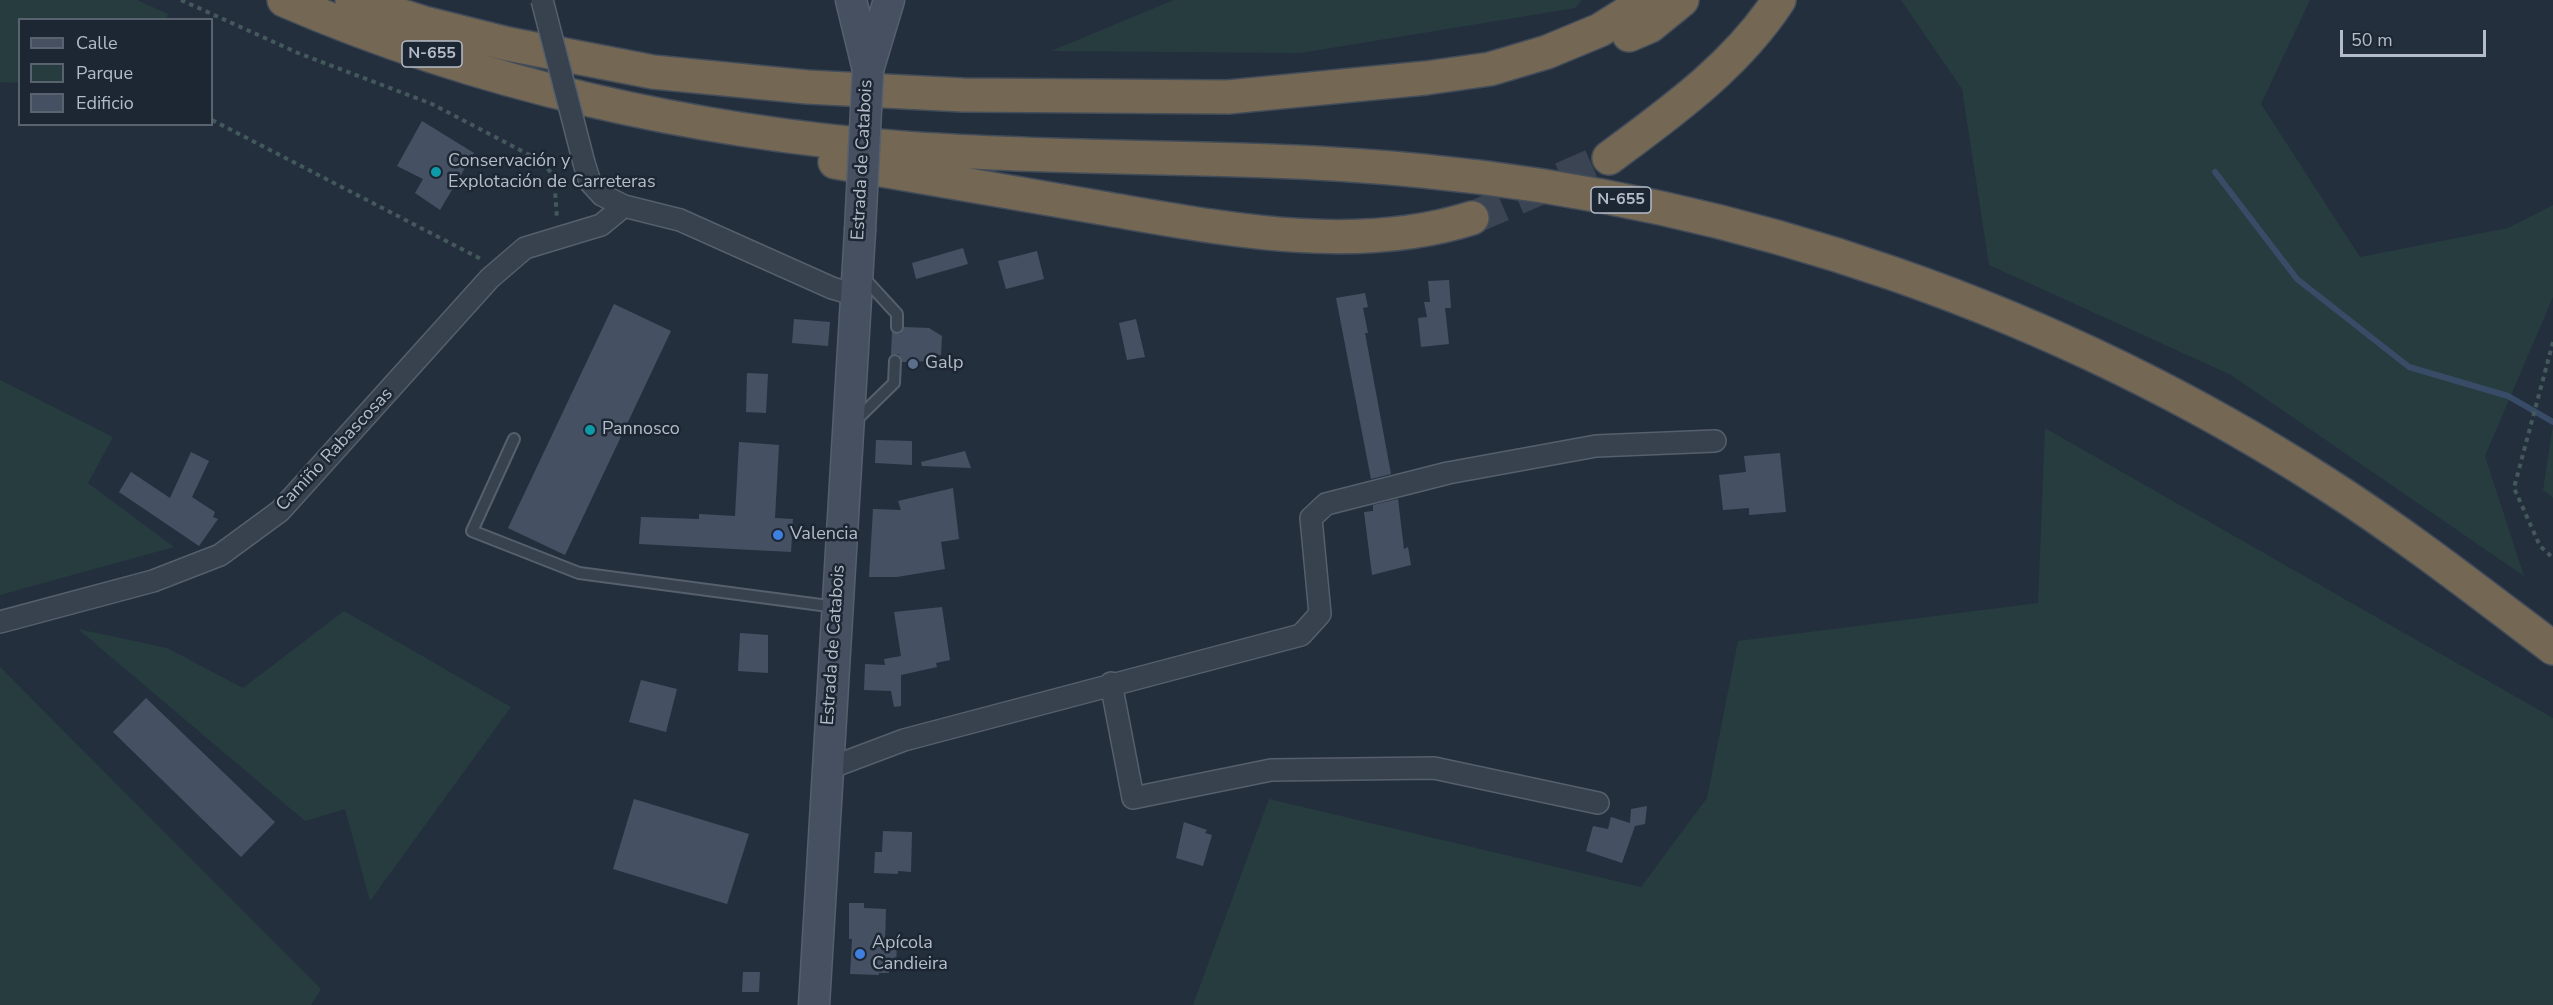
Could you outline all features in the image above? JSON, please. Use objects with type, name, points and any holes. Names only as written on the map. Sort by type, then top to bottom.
[{"type":"highway","name":"N-655","points":[[284,0],[388,40],[521,82],[584,98],[695,121],[785,135],[904,148],[1278,161],[1426,171],[1592,194],[1743,227],[1864,264],[1962,299],[2065,343],[2177,398],[2327,485],[2461,579],[2553,648]]},
{"type":"highway","points":[[352,0],[424,23],[508,44],[653,72],[807,87],[963,95],[1228,97],[1424,91],[1486,83],[1548,70],[1650,26],[1682,0]]},
{"type":"highway","points":[[1228,97],[1426,78],[1490,69],[1547,52],[1600,30],[1648,0]]},
{"type":"highway","points":[[1609,158],[1701,89],[1770,14],[1779,0]]},
{"type":"highway","points":[[584,98],[644,124],[733,143],[1248,232],[1338,238],[1443,228],[1472,218]]},
{"type":"main road","points":[[851,0],[868,70]]},
{"type":"main road","points":[[868,70],[889,0]]},
{"type":"main road","name":"Estrada de Catabois","points":[[814,1005],[868,70]]},
{"type":"street","points":[[542,0],[584,163],[590,182],[602,195],[624,206],[680,220],[856,282]]},
{"type":"street","name":"Camiño Rabascosas","points":[[0,622],[153,581],[220,555],[280,512],[500,269],[525,248],[601,225],[624,206]]},
{"type":"street","points":[[827,770],[904,740],[1111,683],[1301,635],[1320,614],[1311,518],[1326,504],[1438,475],[1596,446],[1715,441]]},
{"type":"street","points":[[1111,683],[1133,798],[1271,770],[1434,768],[1598,803]]},
{"type":"lane","points":[[856,282],[897,314],[897,327]]},
{"type":"lane","points":[[848,428],[894,383],[896,361]]},
{"type":"lane","points":[[514,439],[472,531],[579,573],[836,607]]},
{"type":"path","points":[[181,0],[298,53],[432,104],[541,161],[554,176],[558,238]]},
{"type":"path","points":[[213,121],[500,269]]},
{"type":"path","points":[[2553,342],[2514,488],[2540,546],[2553,558]]},
{"type":"green space","points":[[0,0],[137,0],[168,14],[167,18],[18,18],[18,83],[0,82]]},
{"type":"green space","points":[[1174,0],[1582,0],[1575,8],[1301,53],[1051,51]]},
{"type":"green space","points":[[1901,0],[2310,0],[2261,104],[2360,257],[2508,228],[2553,205],[2553,297],[2485,456],[2524,576],[2231,375],[1989,265],[1962,89]]},
{"type":"green space","points":[[0,380],[113,437],[88,483],[174,547],[0,595]]},
{"type":"green space","points":[[2553,425],[2553,498],[2543,490]]},
{"type":"green space","points":[[2045,428],[2553,718],[2553,1005],[1193,1005],[1269,799],[1641,887],[1707,798],[1738,641],[2038,603]]},
{"type":"green space","points":[[344,611],[511,707],[370,901],[345,809],[305,821],[78,629],[167,648],[243,688]]},
{"type":"green space","points":[[0,667],[321,989],[311,1005],[0,1005]]},
{"type":"building","name":"Conservación y Explotación de Carreteras","points":[[422,121],[474,153],[440,210],[415,193],[423,179],[397,166]]},
{"type":"building","points":[[963,248],[968,264],[916,279],[912,263]]},
{"type":"building","points":[[1037,251],[1044,279],[1006,289],[998,261]]},
{"type":"building","points":[[1449,280],[1451,308],[1445,308],[1449,344],[1421,347],[1418,318],[1427,317],[1424,302],[1430,302],[1428,281]]},
{"type":"building","points":[[1365,293],[1368,307],[1363,308],[1368,333],[1365,333],[1391,474],[1371,479],[1336,298]]},
{"type":"building","name":"Pannosco","points":[[614,304],[671,331],[565,555],[508,528]]},
{"type":"building","points":[[794,319],[830,322],[828,346],[792,343]]},
{"type":"building","points":[[1136,319],[1145,357],[1127,360],[1119,323]]},
{"type":"building","points":[[904,327],[929,328],[942,336],[941,355],[927,356],[926,361],[902,362],[899,354],[891,355],[892,332],[900,334]]},
{"type":"building","points":[[747,373],[768,374],[766,413],[746,412]]},
{"type":"building","points":[[876,440],[912,441],[912,465],[875,463]]},
{"type":"building","points":[[739,442],[779,445],[775,518],[793,519],[791,552],[639,544],[641,517],[699,519],[699,514],[735,516]]},
{"type":"building","points":[[965,451],[971,468],[922,466],[921,462]]},
{"type":"building","points":[[191,452],[209,461],[192,497],[215,512],[213,517],[218,519],[199,546],[119,492],[131,472],[170,498]]},
{"type":"building","points":[[1780,453],[1786,512],[1749,515],[1749,508],[1723,510],[1719,475],[1746,472],[1744,456]]},
{"type":"building","points":[[953,488],[959,539],[941,542],[945,569],[897,577],[869,577],[873,509],[901,510],[898,501]]},
{"type":"building","points":[[1398,499],[1404,549],[1408,547],[1411,565],[1372,575],[1364,512],[1373,511],[1373,505]]},
{"type":"building","points":[[942,607],[950,660],[936,663],[937,667],[901,675],[901,706],[894,707],[891,691],[864,690],[865,664],[885,665],[884,659],[901,656],[894,612]]},
{"type":"building","points":[[740,633],[768,635],[768,673],[738,671]]},
{"type":"building","points":[[641,680],[677,689],[666,732],[629,722]]},
{"type":"building","points":[[146,698],[275,822],[241,857],[113,732]]},
{"type":"building","points":[[634,799],[749,834],[727,904],[613,869]]},
{"type":"building","points":[[1647,806],[1645,824],[1635,826],[1622,863],[1586,851],[1593,826],[1608,829],[1611,817],[1630,823],[1631,809]]},
{"type":"building","points":[[1184,822],[1207,830],[1205,833],[1212,835],[1203,866],[1176,858]]},
{"type":"building","points":[[883,831],[912,832],[911,872],[874,873],[875,852],[882,852]]},
{"type":"building","points":[[849,903],[864,903],[864,908],[886,909],[885,942],[897,942],[896,969],[889,969],[889,973],[879,973],[879,975],[850,974],[852,939],[849,939]]},
{"type":"building","points":[[743,972],[760,972],[759,992],[742,992]]},
{"type":"waterway","points":[[2215,172],[2297,279],[2409,367],[2508,396],[2553,422]]},
{"type":"tunnel","points":[[1472,218],[1609,158]]},
{"type":"place","name":"Conservación y Explotación de Carreteras","points":[[436,172]]},
{"type":"place","name":"Galp","points":[[913,364]]},
{"type":"place","name":"Pannosco","points":[[590,430]]},
{"type":"place","name":"Valencia","points":[[778,535]]},
{"type":"place","name":"Apícola Candieira","points":[[860,954]]}]
